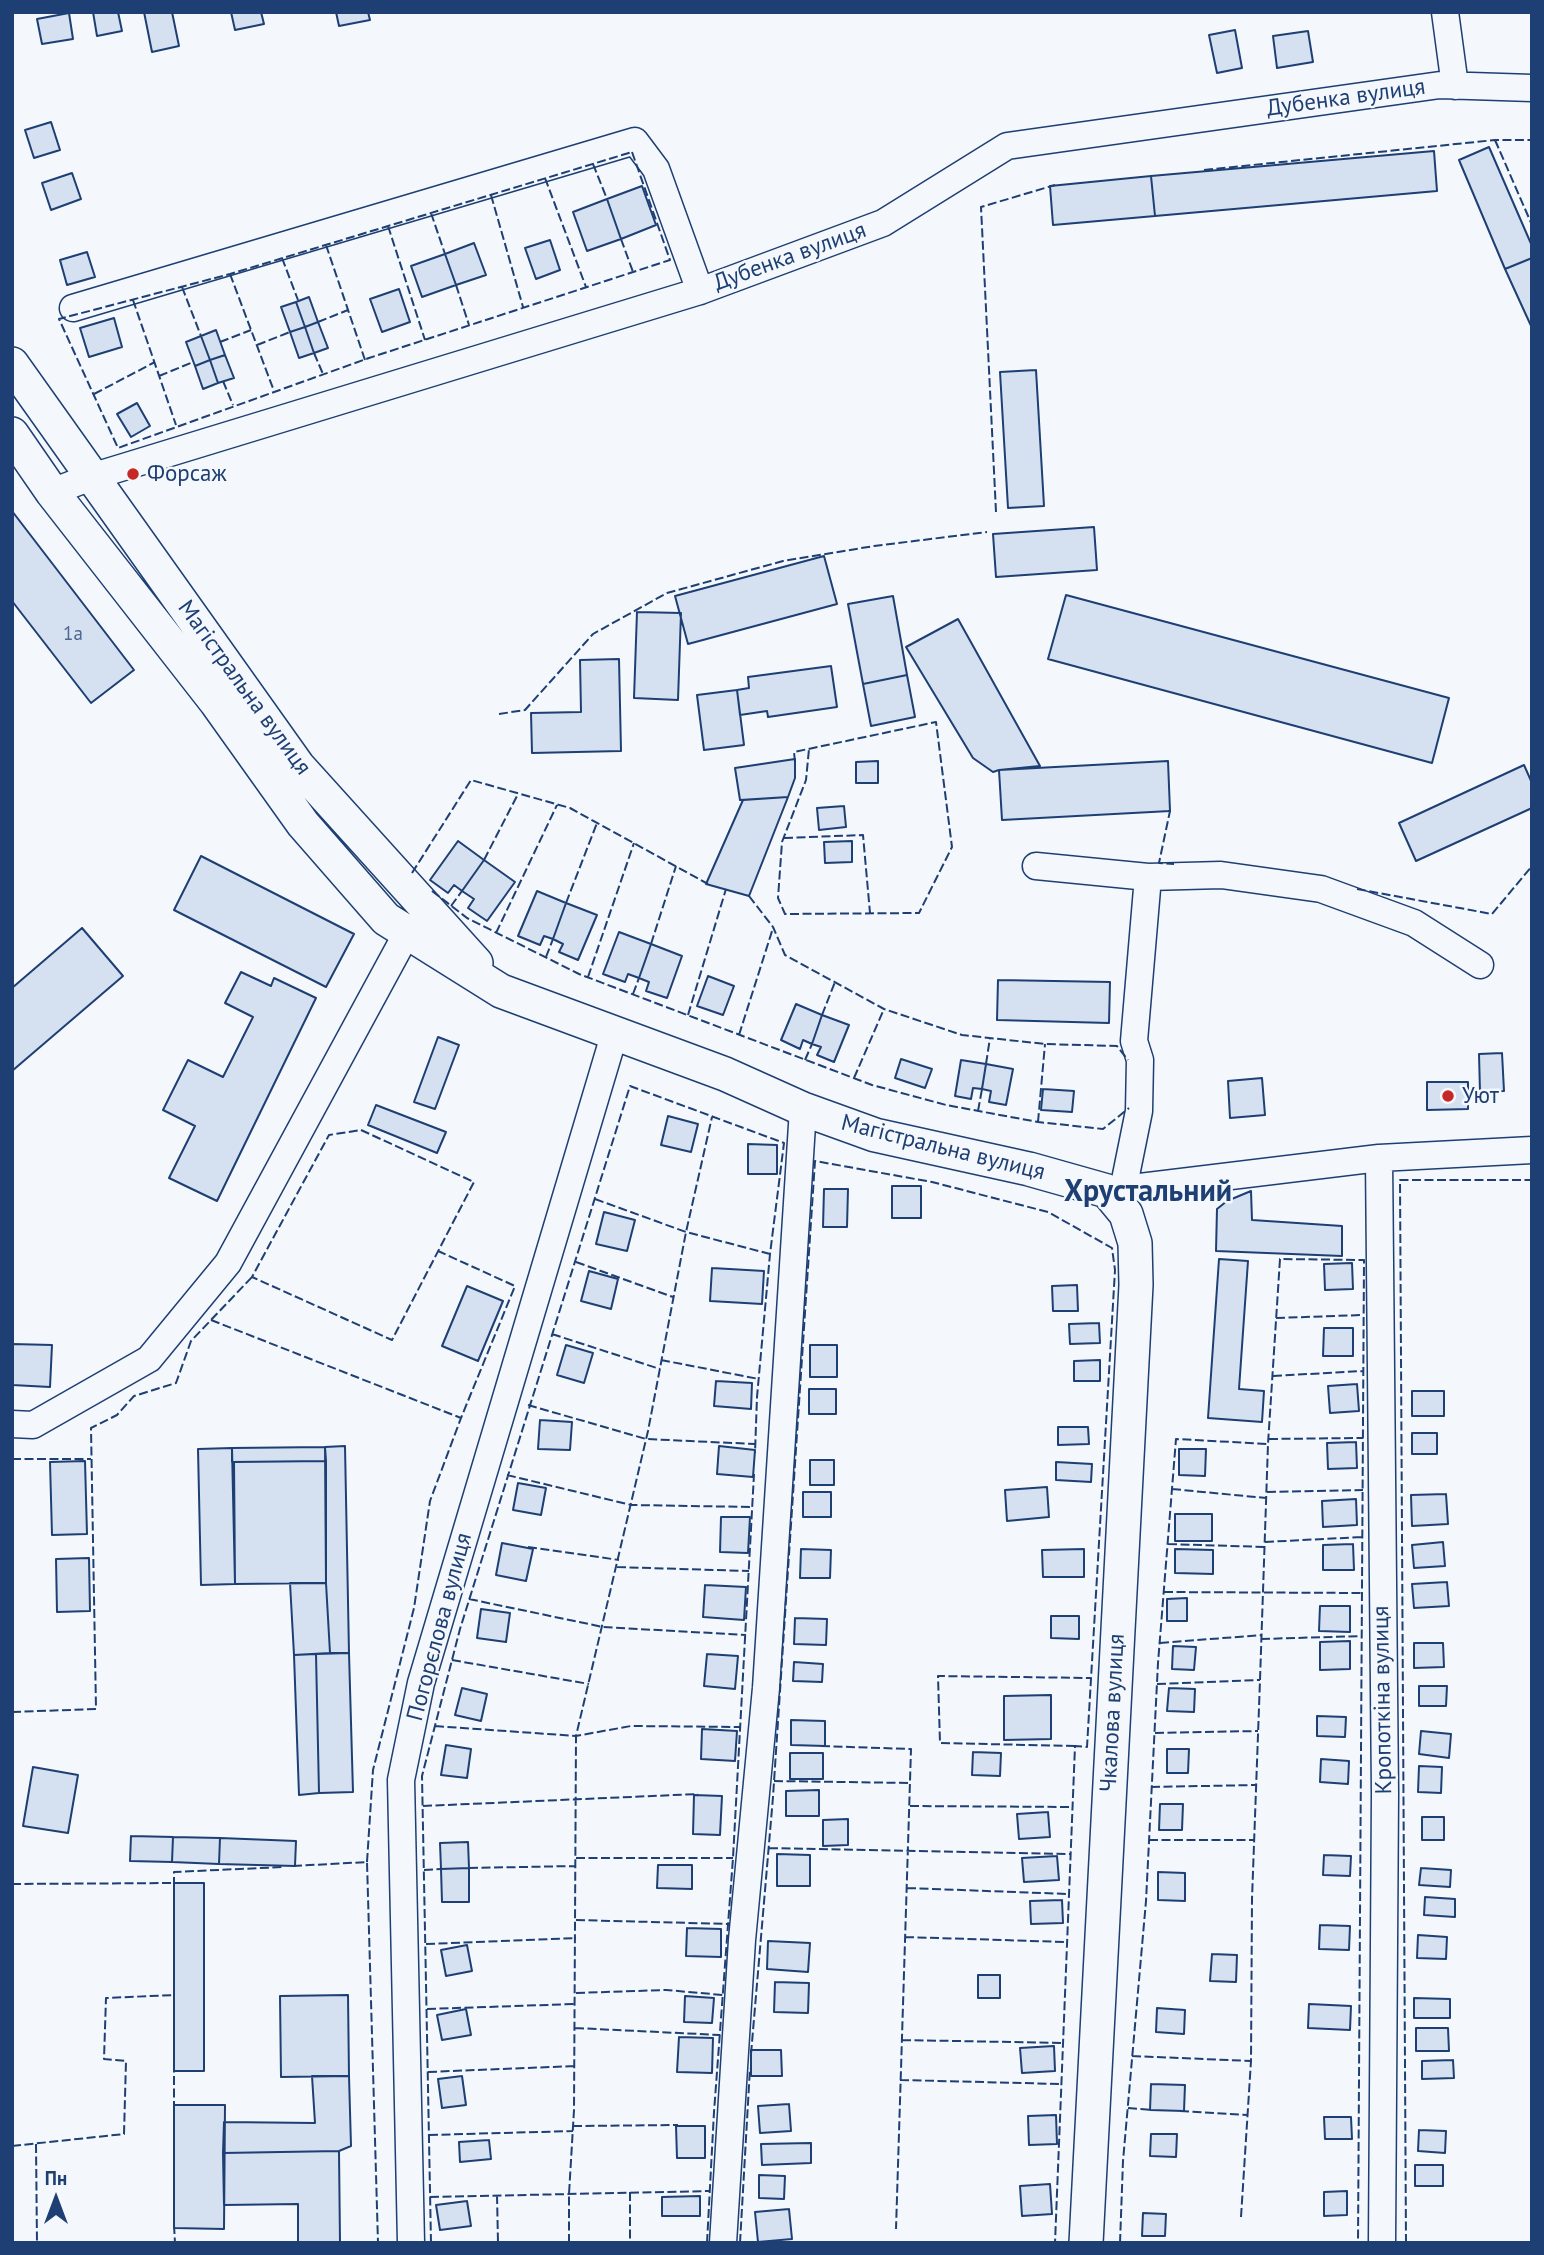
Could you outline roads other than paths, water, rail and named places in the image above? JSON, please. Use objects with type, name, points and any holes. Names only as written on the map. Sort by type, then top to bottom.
[{"type":"main road","name":"Магістральна вулиця","points":[[12,364],[298,766],[501,991]]},
{"type":"main road","name":"Магістральна вулиця","points":[[12,434],[52,492],[216,702],[303,824],[386,919],[501,991],[725,1073],[803,1109],[875,1135],[1115,1191]]},
{"type":"main road","name":"Чкалова вулиця","points":[[1086,2243],[1136,1285],[1135,1243],[1115,1191]]},
{"type":"street","points":[[1444,12],[1455,86]]},
{"type":"street","name":"Дубенка вулиця","points":[[52,492],[91,477],[700,291],[883,223],[1007,146],[1440,85],[1532,88]]},
{"type":"street","points":[[73,308],[635,141],[656,169],[700,291]]},
{"type":"street","points":[[1037,866],[1148,877],[1221,875],[1321,890],[1413,923],[1480,965]]},
{"type":"street","points":[[1115,1191],[1139,1111],[1140,1060],[1134,1041],[1148,877]]},
{"type":"street","points":[[12,1424],[33,1425],[149,1359],[228,1263],[407,933]]},
{"type":"street","name":"Погорєлова вулиця","points":[[411,2243],[401,1780],[421,1683],[615,1032]]},
{"type":"street","points":[[723,2243],[742,1940],[766,1688],[803,1109]]},
{"type":"street","name":"Магістральна вулиця","points":[[1115,1191],[1379,1158],[1532,1150]]},
{"type":"street","name":"Кропоткіна вулиця","points":[[1379,1158],[1385,1794],[1382,2243]]},
{"type":"place","name":"Форсаж","points":[[133,474]]},
{"type":"place","name":"Уют","points":[[1448,1096]]},
{"type":"district","name":"Хрустальний","points":[[1148,1192]]}]
